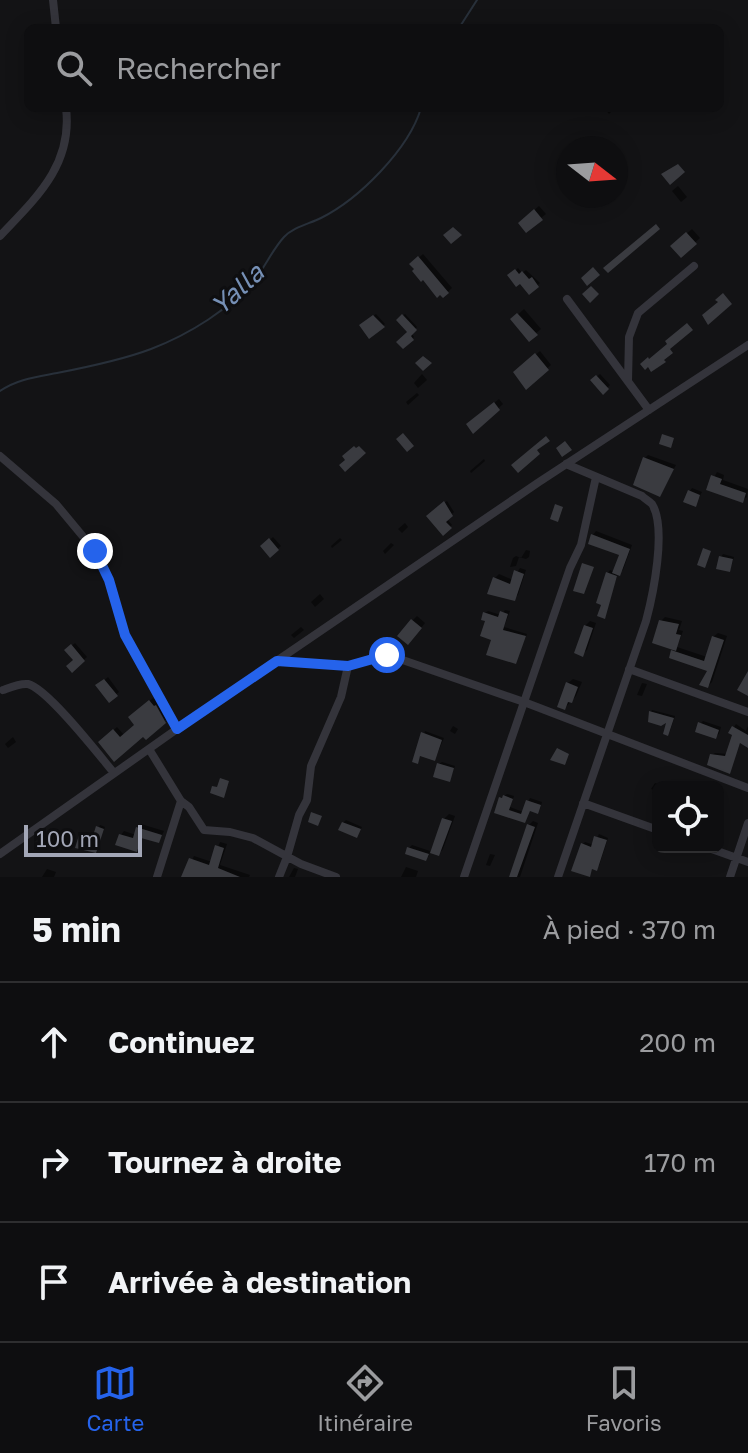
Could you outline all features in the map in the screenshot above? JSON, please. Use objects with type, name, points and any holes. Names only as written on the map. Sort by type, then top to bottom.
[{"type":"street","points":[[53,0],[56,24]]},
{"type":"street","points":[[0,236],[34,201],[56,170],[65,146],[66,112]]},
{"type":"street","points":[[628,381],[629,337],[638,313],[694,266]]},
{"type":"street","points":[[567,299],[649,410]]},
{"type":"street","points":[[0,854],[177,729],[566,464],[748,345]]},
{"type":"street","points":[[0,456],[56,504],[86,537],[109,580],[125,635],[177,729]]},
{"type":"street","points":[[566,464],[642,496],[652,504],[657,532],[652,597],[558,875],[572,877]]},
{"type":"street","points":[[464,877],[570,568],[581,545],[596,477]]},
{"type":"street","points":[[277,661],[348,666],[380,656],[394,657],[524,702],[748,788]]},
{"type":"street","points":[[279,877],[310,790],[311,766],[341,697],[348,666]]},
{"type":"street","points":[[629,669],[748,712]]},
{"type":"street","points":[[3,690],[23,684],[36,688],[65,716],[114,773]]},
{"type":"street","points":[[149,749],[181,801],[189,807],[204,830],[253,838],[287,857],[336,877]]},
{"type":"street","points":[[157,877],[181,801]]},
{"type":"street","points":[[583,803],[652,828]]},
{"type":"street","points":[[730,877],[748,823]]},
{"type":"street","points":[[722,853],[748,862]]},
{"type":"building","points":[[678,164],[685,172],[670,185],[661,174]]},
{"type":"building","points":[[534,209],[543,220],[526,233],[518,223]]},
{"type":"building","points":[[656,224],[660,229],[608,273],[603,268]]},
{"type":"building","points":[[453,227],[462,235],[451,244],[443,235]]},
{"type":"building","points":[[686,232],[697,244],[681,258],[670,246]]},
{"type":"building","points":[[418,256],[449,293],[443,298],[440,295],[437,298],[412,271],[414,269],[409,264]]},
{"type":"building","points":[[593,267],[600,275],[587,286],[581,278]]},
{"type":"building","points":[[515,269],[519,274],[522,271],[529,279],[532,277],[539,287],[529,295],[520,284],[516,287],[507,275]]},
{"type":"building","points":[[591,286],[599,294],[590,303],[582,294]]},
{"type":"building","points":[[723,293],[732,304],[708,325],[702,315],[718,302],[715,300]]},
{"type":"building","points":[[517,313],[538,335],[529,342],[510,319]]},
{"type":"building","points":[[402,314],[417,330],[411,336],[414,340],[403,349],[396,342],[407,332],[396,320]]},
{"type":"building","points":[[373,315],[385,327],[369,339],[359,325]]},
{"type":"building","points":[[687,323],[693,330],[670,349],[673,353],[664,360],[666,362],[651,372],[648,367],[645,370],[640,364],[667,344],[665,341]]},
{"type":"building","points":[[535,353],[549,370],[526,390],[513,372]]},
{"type":"building","points":[[423,356],[432,363],[423,371],[415,363]]},
{"type":"building","points":[[596,375],[609,389],[603,395],[590,380]]},
{"type":"building","points":[[494,402],[500,410],[473,434],[466,424]]},
{"type":"building","points":[[403,433],[414,446],[407,452],[396,439]]},
{"type":"building","points":[[662,434],[674,438],[671,448],[659,444]]},
{"type":"building","points":[[546,436],[550,441],[537,450],[540,454],[518,473],[511,465]]},
{"type":"building","points":[[565,441],[572,450],[562,457],[556,448]]},
{"type":"building","points":[[354,446],[359,446],[366,453],[345,472],[339,465],[345,460],[342,456]]},
{"type":"building","points":[[643,457],[674,469],[660,497],[633,485]]},
{"type":"building","points":[[711,475],[722,479],[720,484],[746,493],[743,503],[706,490]]},
{"type":"building","points":[[688,490],[700,495],[696,507],[683,502]]},
{"type":"building","points":[[444,501],[453,516],[446,522],[452,528],[443,536],[426,516]]},
{"type":"building","points":[[555,504],[563,507],[558,522],[550,519]]},
{"type":"building","points":[[591,534],[630,549],[620,576],[612,573],[619,555],[588,544]]},
{"type":"building","points":[[269,538],[279,550],[270,558],[260,546]]},
{"type":"building","points":[[703,548],[711,551],[705,568],[697,565]]},
{"type":"building","points":[[719,556],[733,559],[730,572],[716,569]]},
{"type":"building","points":[[582,563],[594,567],[584,594],[573,591]]},
{"type":"building","points":[[514,570],[524,574],[515,601],[487,594],[493,577],[510,584]]},
{"type":"building","points":[[606,572],[617,576],[605,619],[597,616],[601,605],[596,603]]},
{"type":"building","points":[[500,611],[508,614],[503,630],[526,636],[516,664],[486,655],[491,640],[480,636],[485,621],[481,620],[483,612],[498,617]]},
{"type":"building","points":[[411,619],[422,628],[408,645],[397,636]]},
{"type":"building","points":[[659,620],[679,624],[676,634],[681,635],[676,651],[652,643]]},
{"type":"building","points":[[584,625],[593,628],[583,657],[574,653]]},
{"type":"building","points":[[712,636],[724,640],[708,688],[699,685],[707,671],[669,658],[671,650],[704,661]]},
{"type":"building","points":[[71,644],[85,661],[72,673],[66,666],[73,660],[64,650]]},
{"type":"building","points":[[748,671],[748,696],[737,690]]},
{"type":"building","points":[[104,679],[118,696],[109,703],[95,685]]},
{"type":"building","points":[[566,682],[578,687],[572,703],[568,702],[565,710],[557,707]]},
{"type":"building","points":[[149,700],[156,705],[166,723],[146,740],[143,737],[114,762],[98,742],[113,729],[120,737],[134,725],[128,717]]},
{"type":"building","points":[[649,711],[674,718],[668,736],[663,734],[666,723],[661,726],[648,722]]},
{"type":"building","points":[[698,722],[719,730],[716,739],[695,732]]},
{"type":"building","points":[[732,726],[748,735],[748,748],[740,743],[730,774],[707,765],[710,754],[725,756]]},
{"type":"building","points":[[421,732],[442,740],[435,761],[420,756],[418,764],[412,762]]},
{"type":"building","points":[[557,748],[569,754],[565,765],[550,760]]},
{"type":"building","points":[[437,763],[454,768],[450,782],[433,777]]},
{"type":"building","points":[[220,778],[229,781],[224,798],[210,793],[212,786],[217,787]]},
{"type":"building","points":[[503,795],[513,799],[509,810],[521,814],[526,800],[541,805],[538,814],[530,811],[525,823],[494,813],[499,797]]},
{"type":"building","points":[[311,812],[322,816],[318,826],[308,822]]},
{"type":"building","points":[[442,818],[452,821],[439,856],[430,853]]},
{"type":"building","points":[[342,822],[361,829],[357,838],[338,830]]},
{"type":"building","points":[[527,824],[535,827],[517,877],[509,877]]},
{"type":"building","points":[[96,826],[104,829],[96,853],[75,848],[79,835],[92,839]]},
{"type":"building","points":[[136,827],[162,835],[159,843],[141,838],[137,852],[115,845],[119,834],[133,838]]},
{"type":"building","points":[[594,836],[607,840],[597,871],[592,869],[590,877],[571,871],[581,843],[591,847]]},
{"type":"building","points":[[215,845],[224,848],[218,868],[240,877],[181,877],[189,858],[209,865]]},
{"type":"building","points":[[407,847],[429,854],[426,861],[405,854]]},
{"type":"waterway","name":"Yalla","points":[[462,24],[477,0]]},
{"type":"waterway","name":"Yalla","points":[[0,391],[27,379],[140,353],[208,320],[246,289],[288,234],[336,210],[366,186],[406,140],[420,112]]},
{"type":"route","points":[[95,551],[109,580],[125,635],[177,729],[277,661],[348,666],[387,655]]}]
